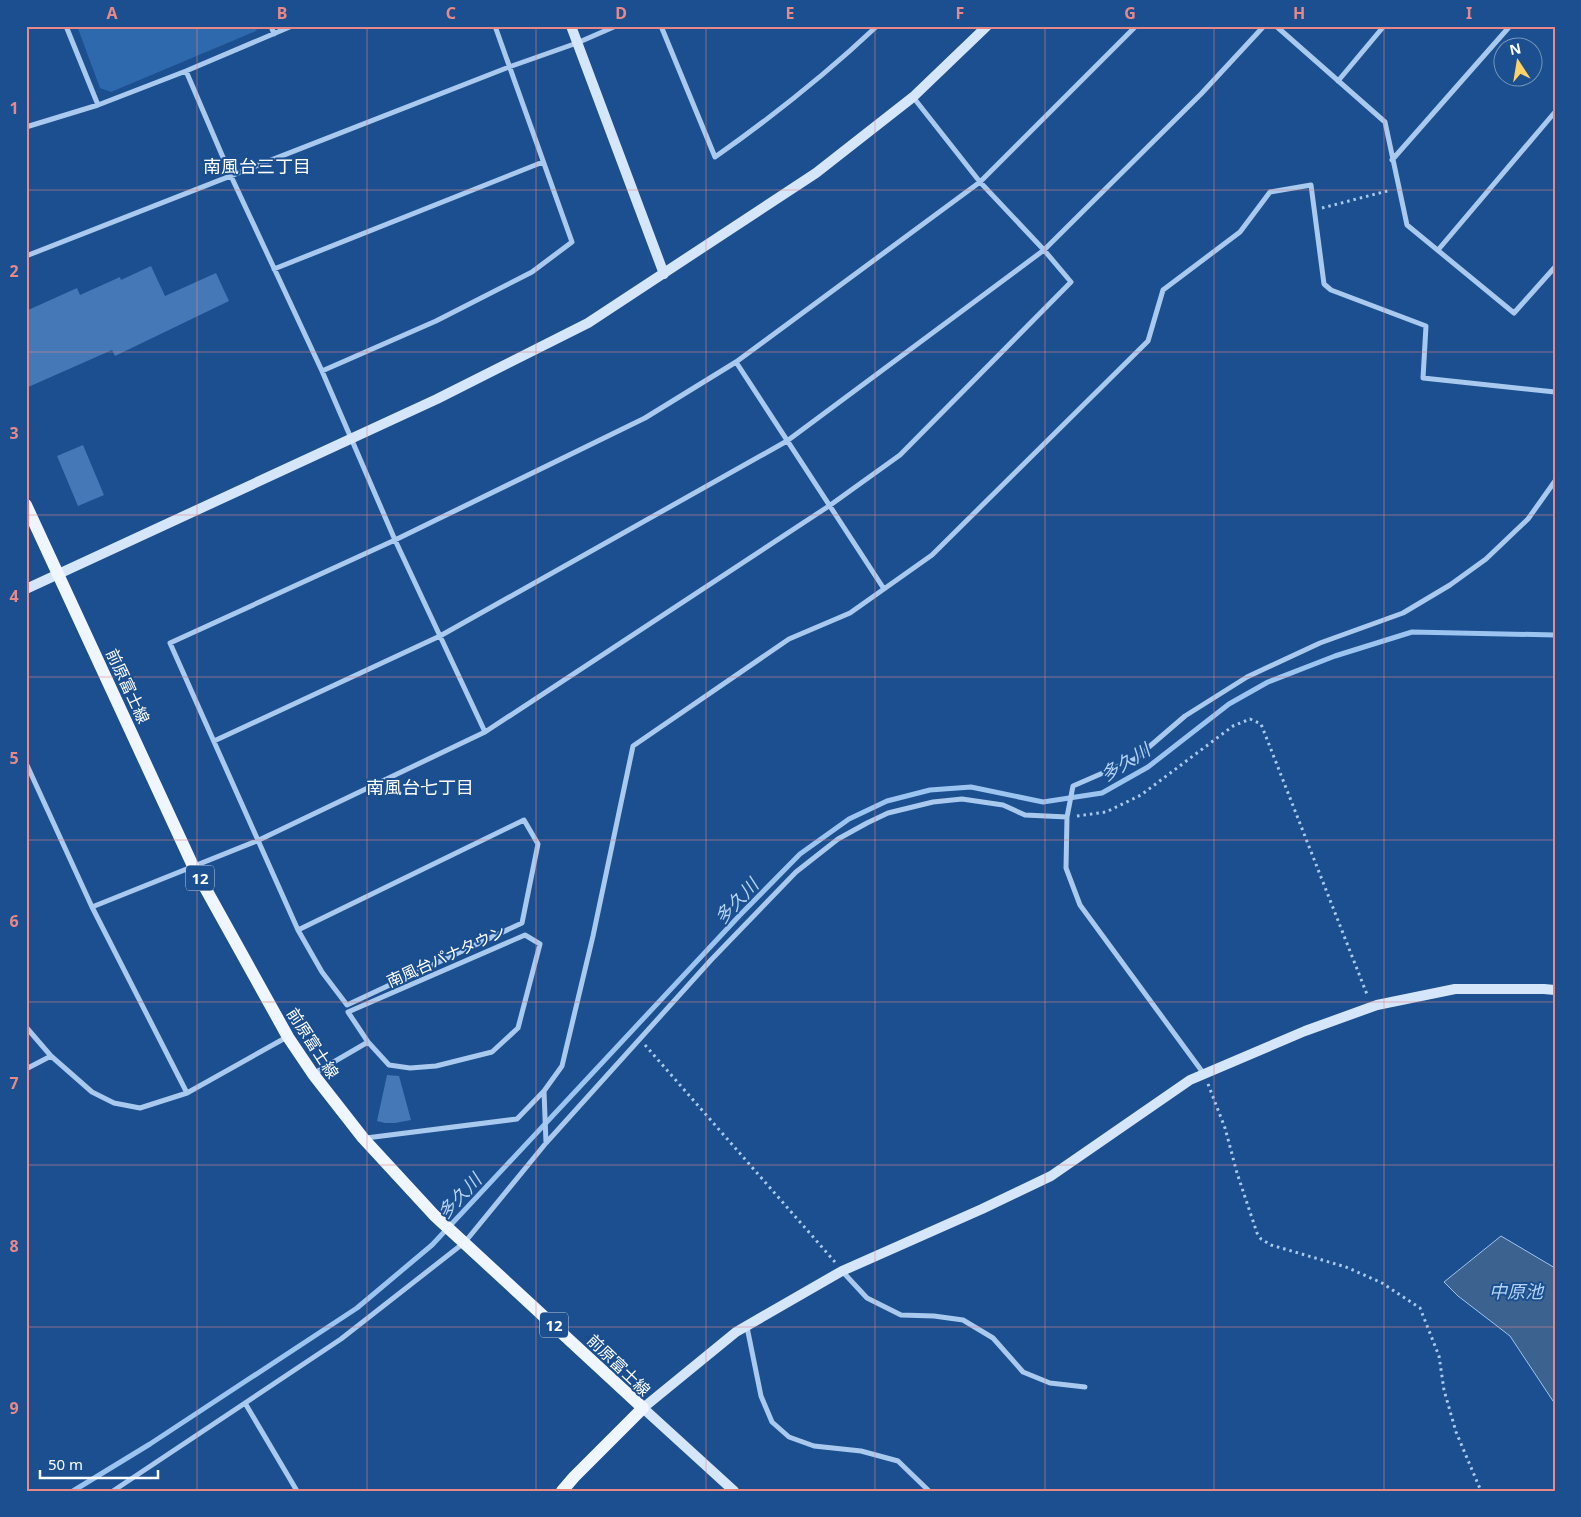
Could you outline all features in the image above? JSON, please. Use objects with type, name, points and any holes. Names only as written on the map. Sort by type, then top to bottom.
[{"type":"main road","name":"前原富士線","points":[[26,506],[193,866],[288,1037],[313,1074],[364,1138],[434,1214],[643,1408],[562,1491]]},
{"type":"street","points":[[66,26],[98,105]]},
{"type":"street","points":[[271,26],[274,34]]},
{"type":"street","points":[[26,126],[98,105],[186,71],[292,26]]},
{"type":"street","points":[[322,371],[436,321],[532,272],[572,242],[495,26]]},
{"type":"street","points":[[571,26],[664,274]]},
{"type":"street","points":[[26,256],[509,67],[577,43],[616,26]]},
{"type":"street","points":[[662,26],[715,157],[759,127],[877,26]]},
{"type":"street","points":[[26,589],[437,398],[588,324],[816,174],[913,97],[987,26]]},
{"type":"street","points":[[298,930],[524,820],[538,844],[522,923],[347,1005],[322,972],[298,930],[170,643],[395,540],[645,418],[736,362],[980,182],[1136,26]]},
{"type":"street","points":[[214,741],[440,636],[787,440],[1044,250],[1201,94],[1264,26]]},
{"type":"street","points":[[1276,26],[1386,122],[1392,160],[1407,224],[1514,313],[1555,267]]},
{"type":"street","points":[[1338,81],[1384,26]]},
{"type":"street","points":[[1392,160],[1510,26]]},
{"type":"street","points":[[186,71],[231,176],[322,371],[395,540],[484,732]]},
{"type":"street","points":[[92,907],[259,840],[484,732],[829,506],[900,454],[1072,282],[980,182],[913,97]]},
{"type":"street","points":[[1438,250],[1555,112]]},
{"type":"street","points":[[274,269],[543,162]]},
{"type":"street","points":[[364,1138],[517,1119],[544,1091],[562,1066],[593,936],[634,746],[789,639],[850,613],[932,555],[1148,341],[1163,290],[1240,232],[1270,192],[1311,185],[1324,284],[1331,290],[1426,326],[1423,378],[1555,392]]},
{"type":"street","points":[[736,362],[884,589]]},
{"type":"street","points":[[1204,1074],[1080,905],[1066,868],[1067,818],[1073,786],[1135,759],[1184,716],[1247,677],[1320,643],[1402,613],[1450,585],[1486,559],[1528,519],[1555,481]]},
{"type":"street","points":[[26,763],[92,907],[187,1093]]},
{"type":"street","points":[[113,1491],[341,1340],[465,1242],[546,1143],[746,922],[796,872],[838,839],[888,813],[907,807],[962,799],[1003,805],[1025,815],[1067,818]]},
{"type":"street","name":"南風台パナタウン","points":[[525,935],[540,944],[518,1028],[492,1052],[436,1066],[410,1068],[389,1066],[368,1042],[348,1012],[525,935]]},
{"type":"street","points":[[734,1491],[643,1408],[736,1332],[842,1271],[982,1209],[1050,1176],[1190,1080],[1305,1031],[1371,1008],[1455,989],[1555,990]]},
{"type":"street","points":[[26,1026],[51,1056],[92,1092],[114,1103],[140,1108],[187,1093],[288,1037]]},
{"type":"street","points":[[313,1074],[368,1042]]},
{"type":"street","points":[[26,1069],[51,1056]]},
{"type":"street","points":[[544,1091],[546,1143]]},
{"type":"street","points":[[842,1271],[867,1298],[901,1315],[934,1316],[963,1320],[993,1338],[1023,1372],[1050,1383],[1085,1387]]},
{"type":"street","points":[[747,1326],[761,1396],[772,1422],[789,1437],[814,1446],[861,1451],[898,1461],[929,1491]]},
{"type":"street","points":[[245,1403],[297,1491]]},
{"type":"path","points":[[1314,210],[1398,188]]},
{"type":"path","points":[[1067,818],[1106,812],[1141,795],[1233,726],[1250,719],[1261,724],[1363,982],[1371,1008]]},
{"type":"path","points":[[640,1039],[842,1271]]},
{"type":"path","points":[[1204,1074],[1224,1128],[1254,1224],[1262,1239],[1271,1246],[1346,1267],[1382,1283],[1420,1308],[1439,1356],[1444,1390],[1456,1432],[1481,1491]]},
{"type":"shaded area","points":[[77,26],[258,26],[256,31],[111,92],[100,88]]},
{"type":"water","name":"中原池","points":[[1501,1236],[1555,1268],[1555,1404],[1510,1336],[1458,1296],[1444,1282]]},
{"type":"building","points":[[151,266],[165,296],[216,273],[229,301],[115,356],[112,350],[26,388],[26,311],[77,288],[80,295],[120,277],[121,280]]},
{"type":"building","points":[[83,445],[104,495],[78,506],[57,456]]},
{"type":"building","points":[[387,1075],[399,1076],[411,1120],[395,1123],[377,1121]]},
{"type":"waterway","name":"多久川","points":[[73,1491],[150,1444],[357,1308],[432,1245],[740,915],[800,854],[849,819],[887,801],[930,790],[971,787],[1043,802],[1102,793],[1148,767],[1229,704],[1268,682],[1335,656],[1412,632],[1555,635]]},
{"type":"district","name":"南風台三丁目","points":[[257,166]]},
{"type":"district","name":"南風台七丁目","points":[[420,787]]}]
